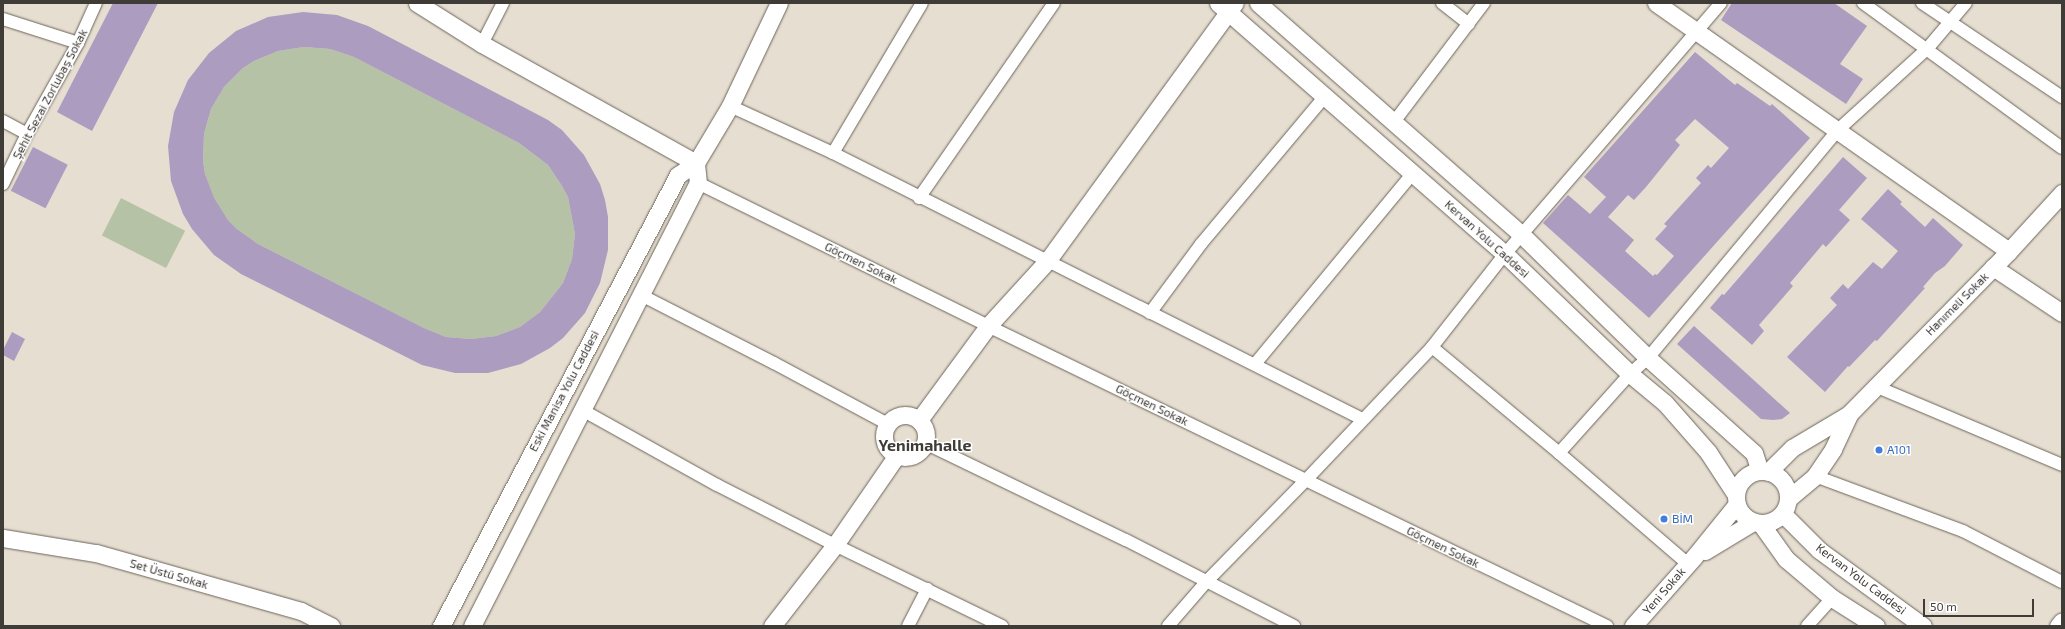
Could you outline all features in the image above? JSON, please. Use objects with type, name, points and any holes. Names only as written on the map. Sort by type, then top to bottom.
[{"type":"main road","points":[[417,3],[482,44],[696,164],[698,183]]},
{"type":"main road","name":"Eski Manisa Yolu Caddesi","points":[[441,626],[678,175],[696,164],[730,106],[779,3]]},
{"type":"main road","name":"Kervan Yolu Caddesi","points":[[1258,3],[1521,234],[1648,358],[1754,452],[1764,471]]},
{"type":"main road","points":[[1656,3],[1839,129],[2009,251]]},
{"type":"main road","points":[[919,420],[988,326],[1048,260],[1227,6]]},
{"type":"main road","name":"Kervan Yolu Caddesi","points":[[1227,6],[1325,96],[1414,172],[1505,254],[1630,374],[1665,403],[1708,452],[1736,499]]},
{"type":"main road","name":"Eski Manisa Yolu Caddesi","points":[[472,626],[698,183]]},
{"type":"main road","name":"Hanımeli Sokak","points":[[1849,414],[1994,267],[2062,193]]},
{"type":"main road","points":[[1994,267],[2062,313]]},
{"type":"main road","points":[[1764,471],[1792,448],[1849,414]]},
{"type":"main road","points":[[1786,506],[1787,489],[1783,481],[1777,475],[1764,471],[1751,473],[1738,486],[1736,499],[1745,518],[1757,523],[1769,523],[1786,506],[1815,476],[1833,449],[1849,414]]},
{"type":"main road","points":[[906,415],[919,420],[925,431],[925,443],[913,455],[908,457],[896,455],[889,450],[885,442],[884,433],[888,424],[899,416],[906,415]]},
{"type":"main road","points":[[772,626],[834,545],[896,455]]},
{"type":"main road","name":"Yeni Sokak","points":[[1633,626],[1691,561],[1736,499]]},
{"type":"main road","name":"Kervan Yolu Caddesi","points":[[1786,506],[1819,550],[1923,626]]},
{"type":"main road","points":[[1691,561],[1757,523]]},
{"type":"main road","points":[[1757,523],[1786,559],[1832,598],[1876,626]]},
{"type":"main road","name":"Set Üstü Sokak","points":[[3,538],[96,553],[302,611],[331,626]]},
{"type":"main road","points":[[2058,626],[2062,621]]},
{"type":"street","name":"Şehit Sezai Zorlubaş Sokak","points":[[3,184],[27,134],[78,43],[96,3]]},
{"type":"street","points":[[482,44],[503,3]]},
{"type":"street","points":[[833,153],[922,3]]},
{"type":"street","points":[[919,198],[1054,3]]},
{"type":"street","points":[[1442,3],[1469,24]]},
{"type":"street","points":[[1394,122],[1484,3]]},
{"type":"street","points":[[1168,626],[1207,581],[1306,480],[1362,419],[1432,347],[1521,234],[1722,3]]},
{"type":"street","points":[[1864,3],[2062,148]]},
{"type":"street","points":[[1922,3],[2062,97]]},
{"type":"street","points":[[1559,453],[1630,374],[1648,358],[1839,129],[1927,49],[1966,3]]},
{"type":"street","points":[[3,19],[78,43]]},
{"type":"street","points":[[1150,312],[1201,244],[1325,96]]},
{"type":"street","points":[[730,106],[833,153],[919,198],[1048,260],[1362,419]]},
{"type":"street","points":[[3,121],[27,134]]},
{"type":"street","points":[[1255,364],[1414,172]]},
{"type":"street","name":"Göçmen Sokak","points":[[698,183],[988,326],[1607,626]]},
{"type":"street","points":[[641,295],[774,363],[888,424]]},
{"type":"street","points":[[1432,347],[1691,561]]},
{"type":"street","points":[[1876,386],[2062,465]]},
{"type":"street","points":[[582,410],[717,485],[834,545],[1002,626]]},
{"type":"street","points":[[925,443],[1126,540],[1294,626]]},
{"type":"street","points":[[1815,476],[1963,531],[2062,582]]},
{"type":"street","points":[[908,626],[927,589]]},
{"type":"street","points":[[1807,626],[1832,598]]},
{"type":"green space","points":[[304,47],[330,49],[354,57],[519,143],[548,165],[568,197],[575,234],[572,259],[563,283],[540,312],[520,327],[496,336],[471,339],[446,337],[424,328],[258,244],[237,229],[228,220],[213,198],[205,174],[203,161],[204,134],[211,109],[224,87],[243,68],[254,61],[278,51]]},
{"type":"green space","points":[[121,198],[185,231],[166,268],[102,235]]},
{"type":"building","points":[[113,3],[158,3],[92,131],[57,112]]},
{"type":"building","points":[[1732,3],[1834,3],[1867,26],[1840,64],[1863,79],[1846,104],[1721,20]]},
{"type":"building","points":[[303,12],[337,15],[368,26],[548,120],[562,130],[584,155],[600,184],[608,217],[608,250],[600,283],[585,313],[563,338],[550,348],[521,364],[488,373],[455,373],[422,365],[241,274],[214,255],[192,229],[183,214],[171,181],[168,146],[174,112],[188,80],[209,53],[236,31],[268,17]],"holes":[[[304,47],[330,49],[354,57],[519,143],[548,165],[568,197],[575,234],[572,259],[563,283],[540,312],[520,327],[496,336],[471,339],[446,337],[424,328],[258,244],[237,229],[228,220],[214,198],[205,174],[203,161],[204,134],[211,109],[224,87],[243,68],[254,61],[278,51]]]},
{"type":"building","points":[[1695,52],[1735,85],[1737,83],[1770,106],[1772,104],[1810,138],[1649,318],[1543,223],[1568,195],[1590,214],[1606,197],[1584,177]],"holes":[[[1695,119],[1729,148],[1711,168],[1708,165],[1696,178],[1701,183],[1664,224],[1667,226],[1655,239],[1674,256],[1657,275],[1655,274],[1653,276],[1625,251],[1634,240],[1608,217],[1628,195],[1634,200],[1646,187],[1680,145],[1675,140]]]},
{"type":"building","points":[[33,147],[68,165],[46,208],[11,191]]},
{"type":"building","points":[[1843,157],[1867,178],[1839,210],[1850,220],[1826,247],[1823,244],[1790,283],[1793,286],[1759,325],[1764,331],[1752,345],[1710,308],[1722,294],[1724,295]]},
{"type":"building","points":[[1888,189],[1902,202],[1900,204],[1925,227],[1933,218],[1963,245],[1945,266],[1935,273],[1923,287],[1925,288],[1877,341],[1875,340],[1849,367],[1848,366],[1825,392],[1787,357],[1837,305],[1830,298],[1843,284],[1848,289],[1873,262],[1882,269],[1898,251],[1861,219]]},
{"type":"building","points":[[1694,326],[1790,413],[1782,419],[1761,419],[1677,344]]},
{"type":"building","points":[[12,332],[25,339],[14,361],[3,355],[3,350]]},
{"type":"place","name":"A101","points":[[1879,450]]},
{"type":"place","name":"BİM","points":[[1664,519]]},
{"type":"district","name":"Yenimahalle","points":[[925,445]]}]
